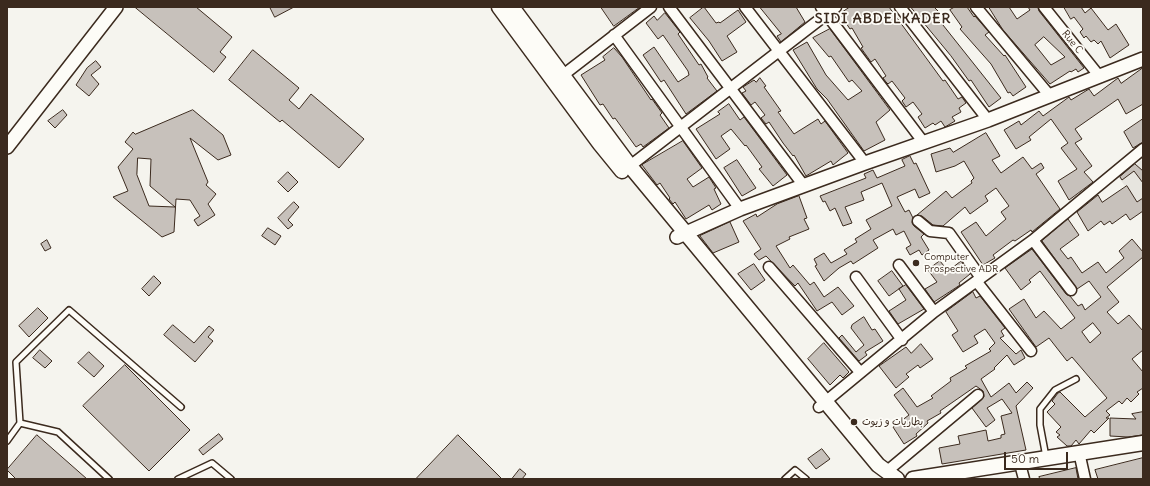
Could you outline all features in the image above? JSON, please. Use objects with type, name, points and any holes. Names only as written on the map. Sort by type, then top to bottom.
[{"type":"main road","points":[[499,7],[630,166],[681,234]]},
{"type":"main road","points":[[512,7],[600,144],[681,234],[822,404],[872,472],[888,477]]},
{"type":"main road","points":[[913,479],[1020,464],[1079,452],[1143,445]]},
{"type":"street","points":[[7,147],[116,7]]},
{"type":"street","points":[[558,79],[651,7]]},
{"type":"street","points":[[669,7],[804,186]]},
{"type":"street","points":[[745,7],[865,163]]},
{"type":"street","points":[[630,166],[778,51],[824,11],[836,7]]},
{"type":"street","points":[[900,7],[988,120]]},
{"type":"street","points":[[976,7],[1050,96]]},
{"type":"street","name":"Rue C","points":[[1044,7],[1100,77]]},
{"type":"street","points":[[824,11],[924,143]]},
{"type":"street","points":[[614,35],[740,209]]},
{"type":"street","points":[[681,234],[740,209],[988,120],[1143,59]]},
{"type":"street","points":[[822,404],[860,372],[902,340],[934,312],[1033,240],[1143,149]]},
{"type":"street","points":[[918,221],[930,232],[949,234],[979,280],[1031,351]]},
{"type":"street","points":[[1033,240],[1071,290]]},
{"type":"street","points":[[899,265],[934,312]]},
{"type":"street","points":[[769,267],[860,372]]},
{"type":"street","points":[[856,277],[902,340]]},
{"type":"street","points":[[888,477],[978,395]]},
{"type":"street","points":[[1079,452],[1085,479]]},
{"type":"street","points":[[1020,464],[1024,479]]},
{"type":"lane","points":[[7,441],[20,423],[16,362],[69,310],[181,407]]},
{"type":"lane","points":[[1046,458],[1040,425],[1040,409],[1055,390],[1076,379]]},
{"type":"lane","points":[[20,423],[58,432],[109,479]]},
{"type":"lane","points":[[178,479],[212,463],[230,479]]},
{"type":"lane","points":[[785,479],[795,470],[806,479]]},
{"type":"shaded area","points":[[1143,159],[1143,210],[1119,178]]},
{"type":"building","points":[[135,7],[196,7],[232,37],[220,52],[226,57],[214,72]]},
{"type":"building","points":[[270,7],[294,7],[275,17]]},
{"type":"building","points":[[601,7],[640,7],[614,26]]},
{"type":"building","points":[[704,7],[716,23],[720,23],[738,10],[746,22],[727,36],[737,52],[722,61],[709,41],[690,18]]},
{"type":"building","points":[[760,7],[796,7],[805,22],[781,42],[777,36],[781,34]]},
{"type":"building","points":[[850,7],[889,7],[943,81],[945,80],[958,99],[962,97],[966,103],[959,108],[961,112],[952,117],[955,121],[945,127],[941,121],[935,125],[933,123],[925,128],[918,117],[922,114],[913,102],[906,107],[902,101],[905,98],[892,81],[888,84],[886,82],[883,78],[886,76],[875,59],[871,62],[861,48],[863,47],[852,28],[850,29],[840,14]]},
{"type":"building","points":[[911,7],[934,7],[939,12],[935,15],[1001,98],[989,107],[971,80],[969,81],[951,56]]},
{"type":"building","points":[[955,7],[967,7],[974,17],[975,16],[989,32],[985,35],[1004,56],[1005,55],[1026,87],[1013,96],[1010,92],[1008,93],[991,64],[960,29],[962,27],[950,10]]},
{"type":"building","points":[[989,7],[1009,7],[1017,19],[1030,10],[1028,7],[1038,7],[1039,11],[1084,68],[1078,72],[1076,69],[1071,72],[1070,71],[1050,84],[1003,30]],"holes":[[[1044,37],[1065,57],[1051,65],[1035,45]]]},
{"type":"building","points":[[1064,7],[1081,7],[1085,13],[1091,8],[1108,30],[1116,24],[1129,45],[1110,58],[1101,41],[1098,44],[1094,40],[1091,42],[1086,36],[1084,38],[1080,32],[1083,29],[1074,17],[1071,19]]},
{"type":"building","points":[[665,13],[680,32],[678,34],[699,65],[701,64],[708,77],[707,78],[717,91],[686,114],[664,80],[661,82],[643,55],[654,47],[678,82],[689,75],[688,71],[663,35],[658,39],[646,23],[654,16],[657,20]]},
{"type":"building","points":[[830,29],[890,110],[876,122],[885,140],[864,151],[827,99],[817,89],[793,50],[807,42],[826,75],[848,100],[862,91],[852,80],[849,82],[831,56],[829,57],[813,38]]},
{"type":"building","points":[[614,48],[662,113],[660,115],[669,128],[643,147],[641,144],[636,147],[603,104],[600,105],[581,75],[605,60],[603,57]]},
{"type":"building","points":[[253,50],[299,88],[289,100],[299,109],[311,94],[364,139],[339,168],[282,120],[280,122],[229,80]]},
{"type":"building","points":[[96,61],[101,67],[91,75],[99,84],[89,96],[76,85],[87,68]]},
{"type":"building","points":[[1143,68],[1143,104],[1126,114],[1118,99],[1075,129],[1082,139],[1075,143],[1092,166],[1084,172],[1093,182],[1069,200],[1058,181],[1077,169],[1061,148],[1068,143],[1051,119],[1029,137],[1031,140],[1016,149],[1004,130],[1019,121],[1021,125],[1039,111],[1043,116],[1069,97],[1071,100],[1089,89],[1094,96],[1118,78],[1121,83]]},
{"type":"building","points":[[760,78],[766,86],[764,87],[781,111],[778,112],[794,134],[818,119],[821,124],[825,121],[848,153],[833,165],[831,161],[806,176],[794,155],[793,156],[783,143],[769,122],[766,124],[761,118],[765,115],[755,102],[751,105],[742,93],[746,91],[743,87],[754,80],[756,82]]},
{"type":"building","points":[[729,104],[740,120],[744,117],[787,175],[773,186],[759,169],[762,167],[746,145],[745,146],[731,129],[721,136],[730,149],[716,159],[696,129],[720,114],[718,112]]},
{"type":"building","points":[[63,110],[67,115],[55,128],[48,121]]},
{"type":"building","points":[[193,110],[223,135],[231,155],[218,160],[190,138],[208,182],[206,185],[216,194],[208,204],[215,215],[198,226],[194,220],[200,216],[190,200],[176,199],[174,232],[162,237],[113,197],[128,191],[118,167],[133,149],[125,142],[133,132],[135,134]],"holes":[[[138,158],[151,159],[150,186],[175,207],[149,206],[137,175]]]},
{"type":"building","points":[[1143,119],[1143,142],[1133,148],[1124,132]]},
{"type":"building","points":[[986,133],[1000,156],[992,160],[1001,173],[1023,157],[1032,169],[1041,163],[1044,168],[1036,174],[1060,209],[1032,232],[1031,230],[1015,241],[1013,240],[993,255],[995,258],[983,265],[961,232],[976,222],[986,236],[1006,219],[1001,212],[1009,206],[996,188],[985,196],[988,201],[970,214],[965,207],[943,226],[933,225],[922,216],[917,215],[946,191],[952,198],[972,183],[971,181],[974,178],[964,161],[955,166],[936,172],[931,154],[950,148],[953,152]]},
{"type":"building","points":[[683,141],[702,168],[687,179],[693,187],[709,177],[716,188],[714,189],[721,204],[712,210],[709,205],[686,219],[675,202],[673,204],[669,199],[670,198],[660,183],[657,185],[642,165]]},
{"type":"building","points":[[910,156],[914,164],[916,163],[930,193],[919,198],[915,189],[897,197],[905,212],[909,210],[913,218],[912,223],[914,226],[924,234],[921,237],[929,250],[922,255],[919,250],[910,255],[906,248],[911,245],[904,231],[896,235],[893,229],[873,240],[878,248],[853,264],[851,261],[839,268],[824,281],[815,266],[817,265],[814,259],[824,253],[831,263],[847,254],[844,250],[857,242],[855,239],[871,229],[866,220],[892,206],[882,183],[861,192],[864,200],[845,207],[852,223],[843,226],[835,208],[830,211],[825,201],[823,202],[820,196],[866,178],[864,174],[873,170],[877,178],[905,166],[902,160]]},
{"type":"building","points":[[737,160],[756,188],[742,196],[724,168]]},
{"type":"building","points":[[1135,164],[1143,171],[1143,183],[1134,171],[1122,180],[1120,177]]},
{"type":"building","points":[[288,172],[298,182],[288,192],[278,182]]},
{"type":"building","points":[[1127,186],[1137,202],[1143,198],[1143,211],[1130,220],[1126,214],[1112,224],[1110,221],[1104,225],[1101,221],[1088,231],[1077,212],[1098,195],[1102,202]]},
{"type":"building","points":[[799,196],[807,218],[804,219],[809,229],[789,237],[790,239],[776,246],[790,268],[793,265],[810,285],[814,282],[824,297],[838,287],[854,306],[842,315],[832,302],[817,311],[798,283],[795,286],[766,256],[759,260],[754,254],[761,249],[743,221],[756,214],[757,217],[777,204]]},
{"type":"building","points":[[294,202],[299,207],[288,220],[293,225],[288,229],[278,218]]},
{"type":"building","points":[[1068,219],[1079,235],[1060,249],[1068,259],[1071,257],[1082,273],[1098,262],[1106,273],[1124,258],[1119,251],[1132,239],[1143,252],[1143,257],[1107,287],[1119,302],[1107,312],[1118,324],[1129,315],[1143,331],[1143,350],[1132,359],[1143,372],[1143,388],[1137,392],[1139,394],[1131,402],[1127,398],[1122,404],[1119,401],[1106,411],[1110,415],[1106,418],[1109,418],[1094,433],[1091,430],[1079,444],[1076,440],[1071,446],[1067,446],[1057,437],[1060,435],[1056,432],[1061,427],[1047,412],[1055,404],[1052,401],[1058,393],[1060,392],[1085,417],[1107,398],[1072,357],[1067,361],[1049,338],[1036,347],[1009,309],[1024,299],[1036,318],[1044,311],[1061,329],[1075,318],[1040,271],[1029,280],[1031,282],[1021,290],[1005,268],[1032,249],[1066,294],[1070,296],[1078,306],[1082,304],[1085,310],[1101,297],[1089,281],[1077,289],[1042,241]],"holes":[[[1093,323],[1101,333],[1090,343],[1082,332]]]},
{"type":"building","points":[[730,222],[739,242],[713,253],[700,236]]},
{"type":"building","points":[[268,228],[281,236],[275,245],[262,236]]},
{"type":"building","points":[[47,240],[51,248],[45,251],[41,244]]},
{"type":"building","points":[[940,261],[948,271],[961,261],[970,274],[959,283],[960,285],[934,302],[925,289],[937,282],[928,270]]},
{"type":"building","points":[[754,264],[765,280],[751,290],[738,274]]},
{"type":"building","points":[[892,271],[903,286],[889,296],[878,281]]},
{"type":"building","points":[[154,276],[161,283],[149,296],[142,289]]},
{"type":"building","points":[[906,285],[924,309],[898,324],[889,311],[906,300],[899,289]]},
{"type":"building","points":[[973,292],[976,298],[980,296],[1005,328],[1001,331],[1004,336],[1000,338],[1016,354],[1021,350],[1025,358],[1014,365],[1007,355],[994,368],[995,369],[981,379],[991,397],[1009,383],[1016,393],[1027,382],[1033,388],[1016,406],[1026,450],[942,464],[939,448],[960,444],[958,436],[986,430],[988,441],[1001,438],[1001,435],[1005,434],[1001,416],[1012,413],[1002,399],[987,408],[995,420],[986,427],[972,408],[984,397],[983,391],[976,386],[940,411],[941,413],[927,421],[928,423],[916,434],[917,436],[904,444],[893,427],[909,415],[894,395],[903,388],[917,407],[933,398],[931,396],[951,381],[950,378],[967,368],[965,366],[991,351],[989,349],[995,343],[985,329],[974,336],[978,343],[963,352],[952,335],[958,331],[946,312]]},
{"type":"building","points":[[38,308],[48,318],[29,337],[19,326]]},
{"type":"building","points":[[864,317],[872,330],[875,329],[883,341],[865,352],[867,355],[859,361],[839,338],[842,335],[856,352],[864,345],[851,328],[852,325]]},
{"type":"building","points":[[173,325],[194,343],[209,326],[214,330],[208,337],[213,341],[195,362],[164,335]]},
{"type":"building","points":[[824,343],[849,372],[843,378],[840,375],[830,385],[808,359]]},
{"type":"building","points":[[921,344],[933,359],[920,368],[918,365],[906,374],[909,377],[896,388],[879,366],[906,347],[911,353]]},
{"type":"building","points":[[40,350],[52,361],[45,368],[33,358]]},
{"type":"building","points":[[89,352],[104,366],[94,377],[78,363]]},
{"type":"building","points":[[125,365],[190,430],[149,471],[83,406]]},
{"type":"building","points":[[1143,412],[1143,435],[1128,437],[1110,436],[1110,418],[1136,419],[1132,414]]},
{"type":"building","points":[[219,434],[223,439],[203,455],[199,450]]},
{"type":"building","points":[[37,435],[87,479],[16,479],[7,470]]},
{"type":"building","points":[[458,435],[502,479],[416,479]]},
{"type":"building","points":[[822,449],[830,459],[816,469],[808,459]]},
{"type":"building","points":[[1143,458],[1143,479],[1098,479],[1095,470]]},
{"type":"building","points":[[1076,468],[1078,479],[1040,479],[1039,477]]},
{"type":"building","points":[[520,469],[526,474],[522,479],[512,479]]},
{"type":"place","name":"Computer Prospective ADR","points":[[916,263]]},
{"type":"place","name":"بطاريات و زيوت","points":[[854,422]]},
{"type":"district","name":"SIDI ABDELKADER","points":[[883,19]]}]
